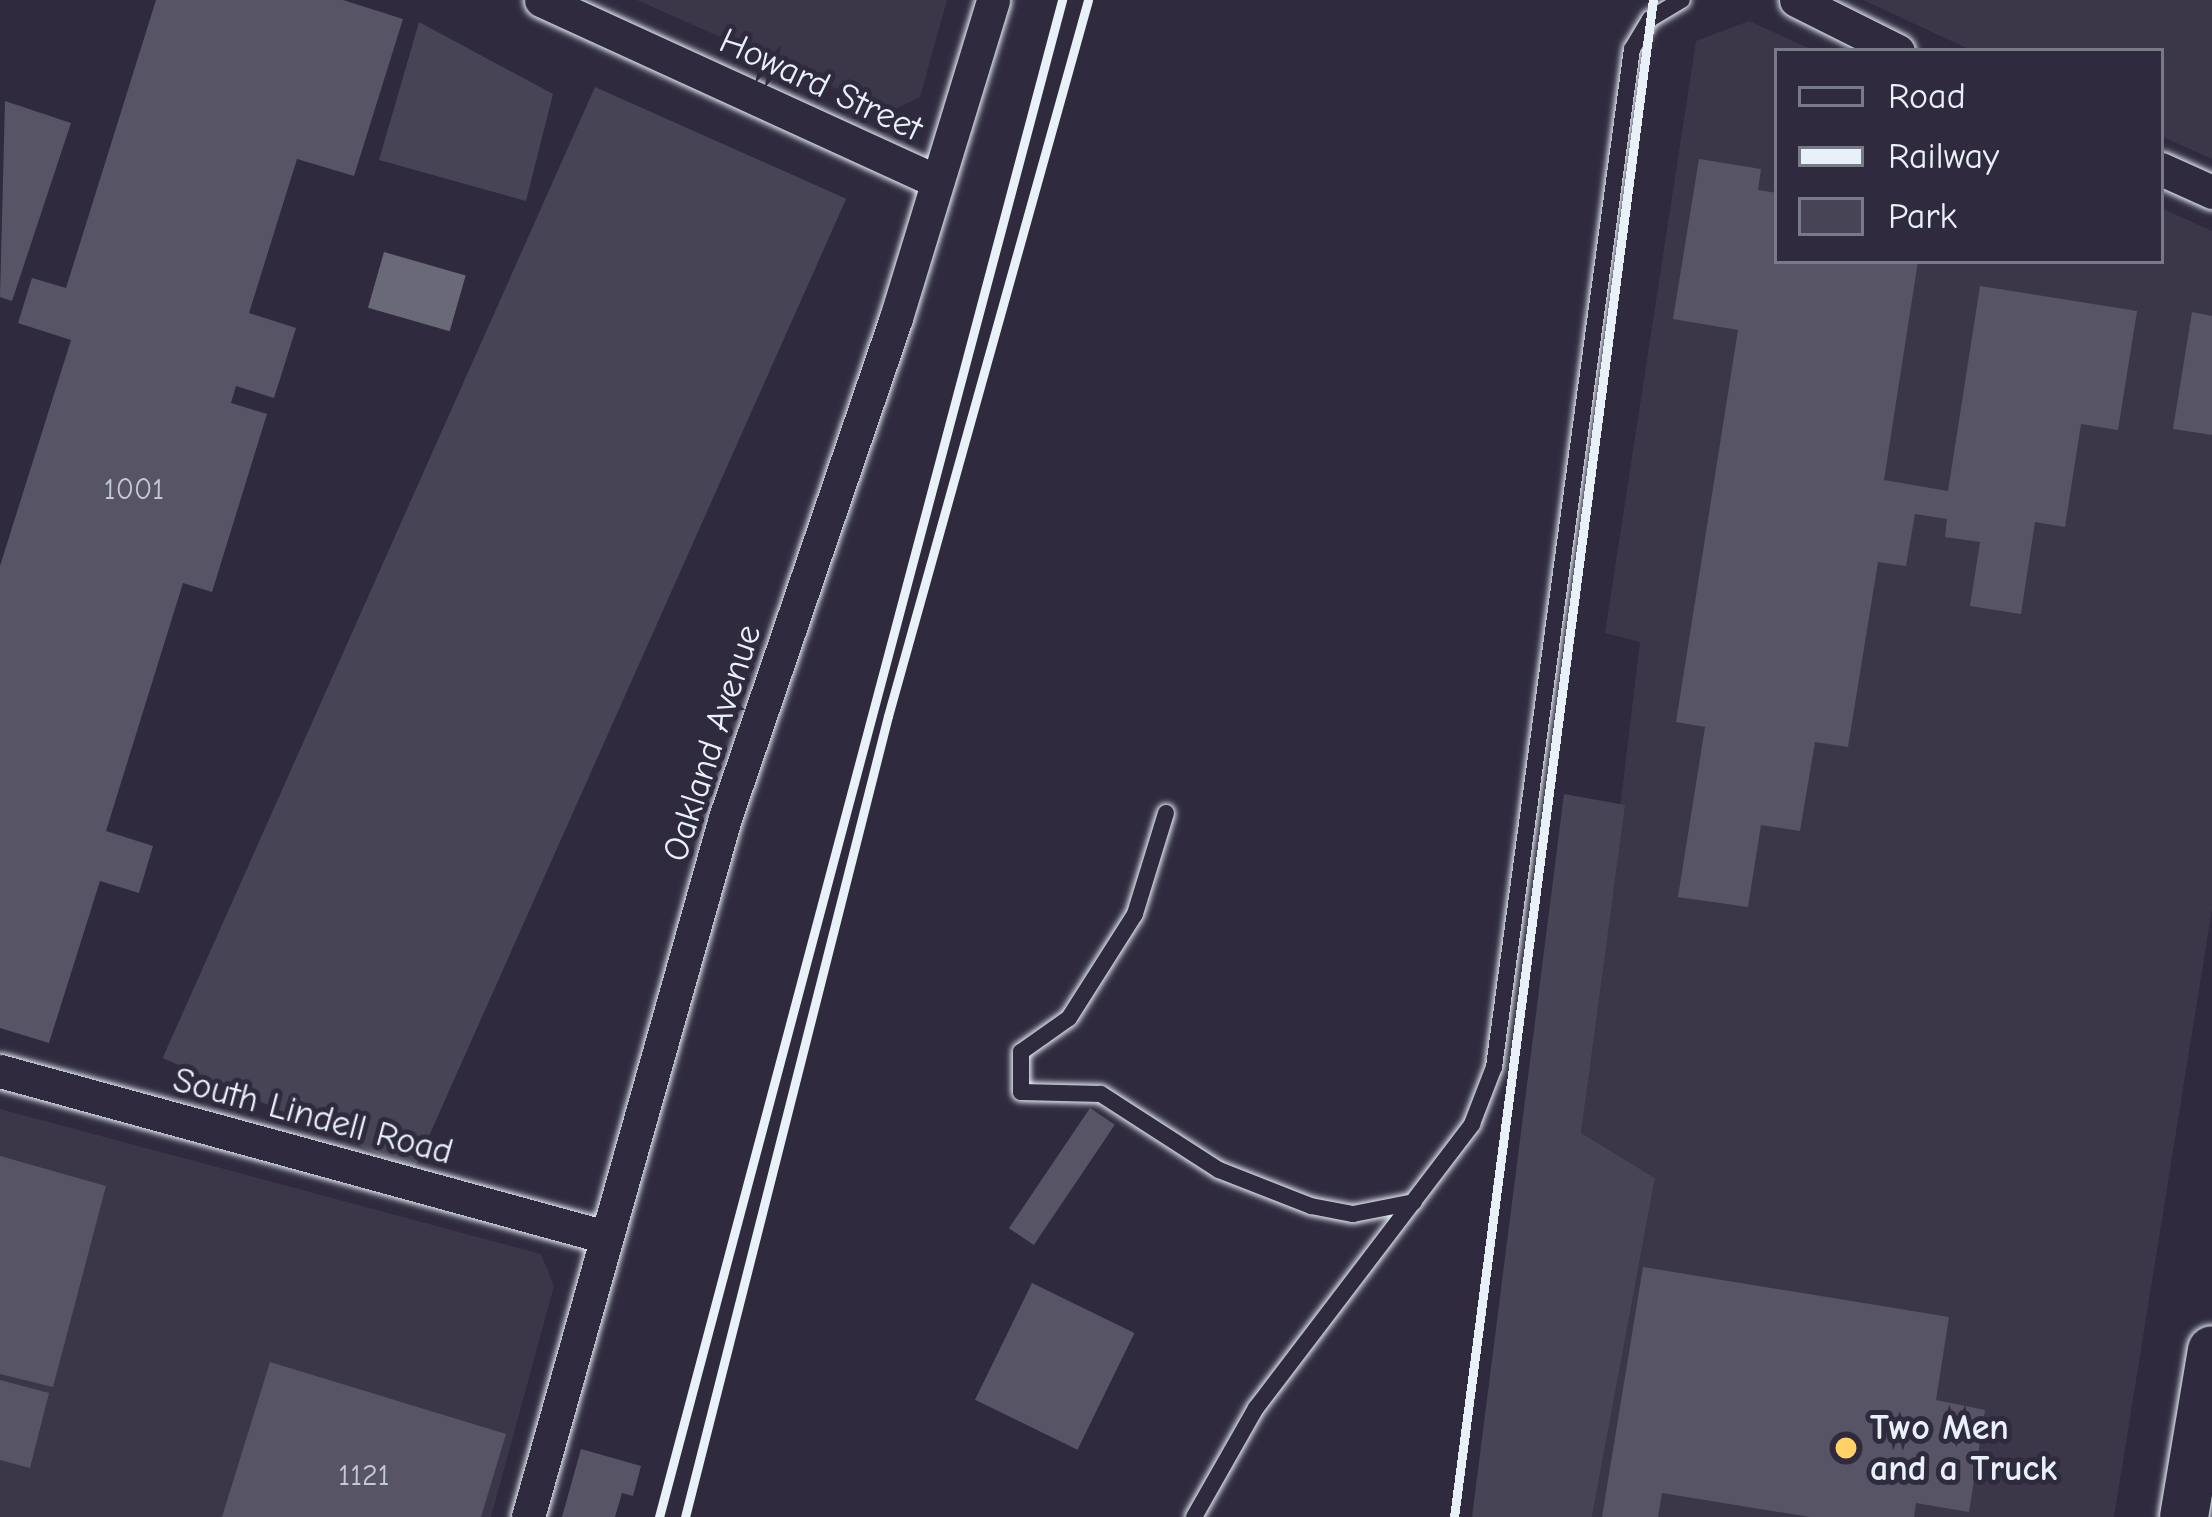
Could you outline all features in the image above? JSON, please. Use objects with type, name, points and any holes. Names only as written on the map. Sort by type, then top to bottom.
[{"type":"main road","points":[[2184,1517],[2212,1350]]},
{"type":"street","name":"Howard Street","points":[[541,0],[937,181]]},
{"type":"street","name":"Oakland Avenue","points":[[528,1517],[725,818],[937,181],[992,0]]},
{"type":"street","points":[[1796,0],[1892,48]]},
{"type":"street","points":[[2164,170],[2212,192]]},
{"type":"street","name":"South Lindell Road","points":[[0,1071],[606,1237]]},
{"type":"lane","points":[[1194,1517],[1256,1408],[1472,1124],[1494,1067],[1632,50],[1650,20],[1682,0]]},
{"type":"lane","points":[[1166,813],[1135,914],[1069,1018],[1021,1052],[1015,1074],[1022,1092],[1101,1094],[1219,1170],[1311,1206],[1353,1214],[1414,1202]]},
{"type":"shaded area","points":[[637,0],[947,0],[920,97],[889,112]]},
{"type":"shaded area","points":[[1863,0],[2212,0],[2212,159],[2164,137],[2164,48],[1967,48]]},
{"type":"shaded area","points":[[1749,21],[1808,48],[1774,48],[1774,264],[2164,264],[2164,209],[2212,231],[2212,909],[2114,1517],[1592,1517],[1655,1178],[1581,1133],[1640,642],[1605,633],[1696,41]]},
{"type":"shaded area","points":[[0,1109],[541,1254],[554,1286],[491,1517],[0,1517]]},
{"type":"green space","points":[[419,22],[553,94],[526,201],[379,160]]},
{"type":"green space","points":[[595,87],[846,199],[414,1170],[163,1058]]},
{"type":"green space","points":[[1564,794],[1625,805],[1581,1133],[1655,1178],[1592,1517],[1472,1517]]},
{"type":"water","points":[[384,252],[466,275],[450,331],[368,308]]},
{"type":"building","points":[[156,0],[343,0],[403,19],[354,176],[297,159],[249,313],[296,328],[274,398],[236,386],[231,403],[267,414],[212,592],[183,583],[106,831],[153,846],[139,893],[100,881],[49,1043],[0,1028],[0,566],[71,340],[18,323],[32,278],[66,288]]},
{"type":"building","points":[[5,101],[71,123],[12,301],[0,297]]},
{"type":"building","points":[[1699,159],[1761,169],[1758,190],[1774,193],[1774,264],[1918,264],[1884,480],[1948,491],[1980,286],[2137,311],[2118,430],[2081,424],[2065,527],[2035,522],[2021,614],[1970,606],[1980,542],[1945,537],[1947,519],[1915,514],[1906,566],[1878,562],[1848,747],[1815,742],[1800,831],[1761,825],[1748,907],[1678,897],[1705,727],[1676,722],[1738,330],[1673,319]]},
{"type":"building","points":[[2192,312],[2212,316],[2212,435],[2173,429]]},
{"type":"building","points":[[1090,1108],[1115,1125],[1034,1245],[1009,1228]]},
{"type":"building","points":[[0,1156],[106,1186],[53,1387],[0,1374]]},
{"type":"building","points":[[1643,1267],[1949,1317],[1936,1400],[1985,1410],[1969,1512],[1916,1503],[1914,1517],[1810,1517],[1662,1493],[1658,1517],[1602,1517]]},
{"type":"building","points":[[1032,1283],[1134,1333],[1077,1450],[975,1400]]},
{"type":"building","points":[[270,1362],[506,1434],[481,1517],[222,1517]]},
{"type":"building","points":[[0,1380],[49,1393],[30,1468],[0,1460]]},
{"type":"building","points":[[581,1449],[641,1466],[633,1496],[622,1493],[615,1517],[562,1517]]},
{"type":"railway","points":[[659,1517],[1062,0]]},
{"type":"railway","points":[[685,1517],[888,716],[1088,0]]},
{"type":"railway","points":[[1454,1517],[1653,0]]},
{"type":"place","name":"Two Men and a Truck","points":[[1846,1448]]}]
